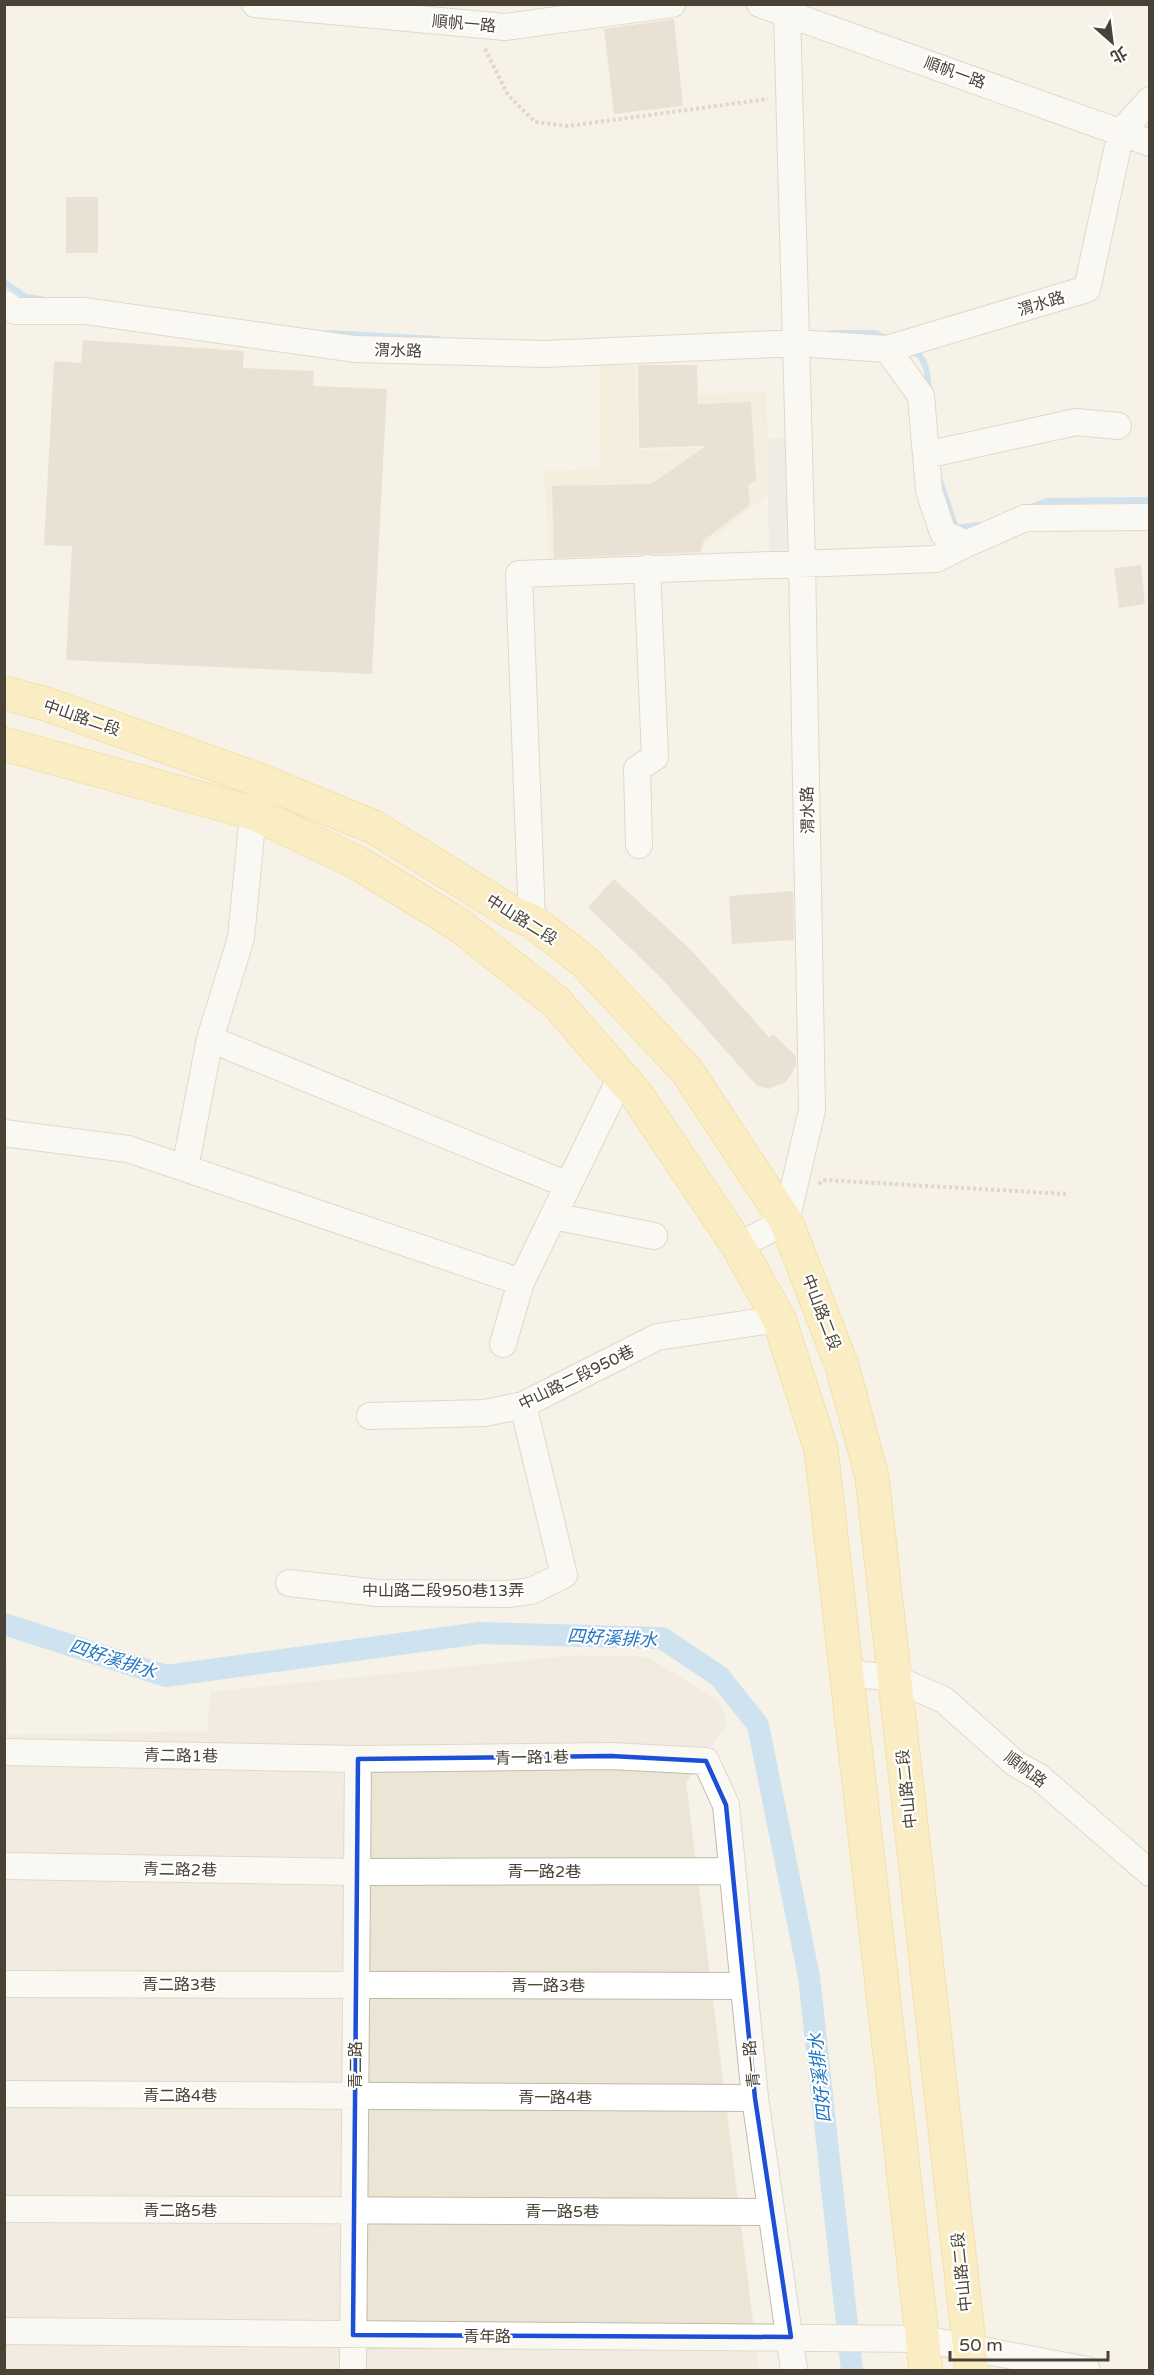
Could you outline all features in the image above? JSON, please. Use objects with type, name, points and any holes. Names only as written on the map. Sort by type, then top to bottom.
[{"type":"main road","name":"中山路二段","points":[[4,693],[46,704],[254,778],[374,827],[512,912],[532,921],[584,961],[687,1071],[786,1221],[842,1366],[872,1477],[970,2360]]},
{"type":"main road","points":[[4,744],[253,813],[358,863],[459,925],[556,1002],[636,1094],[738,1246],[779,1319],[821,1449],[924,2355]]},
{"type":"street","name":"順帆一路","points":[[255,4],[505,27],[672,4]]},
{"type":"street","name":"順帆一路","points":[[760,4],[786,8],[1149,143]]},
{"type":"street","name":"渭水路","points":[[786,8],[797,343],[812,1110],[786,1221]]},
{"type":"street","name":"渭水路","points":[[4,303],[15,311],[85,311],[355,349],[544,354],[797,343],[887,349],[1087,289],[1121,132],[1149,100]]},
{"type":"street","points":[[887,349],[921,396],[929,490],[943,533],[966,544]]},
{"type":"street","points":[[926,455],[1076,422],[1118,426]]},
{"type":"street","points":[[532,921],[519,574],[802,562],[936,560],[1024,518],[1149,517]]},
{"type":"street","points":[[639,844],[637,769],[655,756],[647,568]]},
{"type":"street","points":[[185,1168],[210,1039],[241,938],[253,813]]},
{"type":"street","points":[[210,1039],[568,1185]]},
{"type":"street","points":[[503,1344],[521,1282],[621,1077]]},
{"type":"street","points":[[4,1133],[128,1149],[521,1282]]},
{"type":"street","points":[[553,1216],[654,1236]]},
{"type":"street","points":[[738,1246],[786,1221]]},
{"type":"street","name":"中山路二段950巷","points":[[370,1416],[485,1413],[523,1405],[657,1337],[779,1319]]},
{"type":"street","name":"中山路二段950巷13弄","points":[[289,1583],[378,1593],[508,1593],[531,1591],[564,1575],[523,1405]]},
{"type":"street","name":"順帆路","points":[[846,1674],[894,1678],[944,1700],[1016,1764],[1039,1777],[1149,1873]]},
{"type":"street","name":"青二路1巷","points":[[4,1752],[358,1759]]},
{"type":"street","name":"青一路1巷","points":[[358,1759],[611,1756],[706,1761]]},
{"type":"street","name":"青二路","points":[[353,2370],[354,1984],[358,1759]]},
{"type":"street","name":"青一路","points":[[706,1761],[726,1805],[742,1986],[755,2098],[794,2370]]},
{"type":"street","name":"青二路2巷","points":[[4,1866],[356,1872]]},
{"type":"street","name":"青一路2巷","points":[[356,1872],[732,1870]]},
{"type":"street","name":"青二路3巷","points":[[4,1984],[354,1984]]},
{"type":"street","name":"青一路3巷","points":[[354,1984],[742,1986]]},
{"type":"street","name":"青二路4巷","points":[[4,2094],[355,2096]]},
{"type":"street","name":"青一路4巷","points":[[355,2096],[755,2098]]},
{"type":"street","name":"青二路5巷","points":[[4,2209],[355,2211]]},
{"type":"street","name":"青一路5巷","points":[[355,2211],[770,2212]]},
{"type":"street","name":"青年路","points":[[4,2331],[353,2336],[790,2337],[924,2355],[1087,2370]]},
{"type":"path","points":[[473,24],[508,95],[535,122],[568,126],[790,96]]},
{"type":"path","points":[[815,1188],[823,1180],[1067,1194]]},
{"type":"highlighted area","points":[[611,1756],[706,1761],[726,1805],[755,2098],[791,2337],[353,2335],[358,1759]]},
{"type":"shaded area","points":[[599,365],[635,365],[638,450],[701,448],[699,394],[766,392],[770,493],[703,546],[702,555],[693,562],[550,567],[544,471],[601,469]]},
{"type":"shaded area","points":[[786,438],[788,550],[769,550],[767,439]]},
{"type":"shaded area","points":[[576,1655],[648,1657],[719,1701],[728,1723],[686,1782],[759,2370],[5,2370],[5,1660],[7,1661],[8,1735],[207,1731],[210,1692]]},
{"type":"building","points":[[674,19],[683,106],[614,114],[604,29]]},
{"type":"building","points":[[66,197],[98,197],[98,253],[66,253]]},
{"type":"building","points":[[83,340],[244,351],[243,368],[314,371],[313,386],[387,389],[372,674],[66,660],[72,546],[44,545],[54,361],[81,363]]},
{"type":"building","points":[[638,365],[697,365],[698,404],[751,402],[756,480],[748,485],[750,505],[704,540],[700,552],[554,558],[552,486],[651,484],[706,446],[639,448]]},
{"type":"building","points":[[1141,565],[1145,604],[1119,608],[1114,568]]},
{"type":"building","points":[[614,879],[691,950],[769,1037],[773,1034],[796,1056],[796,1066],[786,1082],[769,1089],[757,1086],[663,980],[588,907]]},
{"type":"building","points":[[793,891],[794,940],[732,944],[729,896]]},
{"type":"waterway","points":[[4,282],[26,297],[41,299]]},
{"type":"waterway","points":[[328,333],[438,339]]},
{"type":"waterway","points":[[832,333],[875,333],[886,338]]},
{"type":"waterway","points":[[912,350],[924,363],[929,393]]},
{"type":"waterway","points":[[940,481],[956,528],[979,525]]},
{"type":"waterway","points":[[1028,508],[1047,501],[1150,500]]},
{"type":"waterway","name":"四好溪排水","points":[[4,1624],[166,1676],[480,1633],[662,1638],[719,1676],[758,1725],[809,1977],[852,2370]]}]
